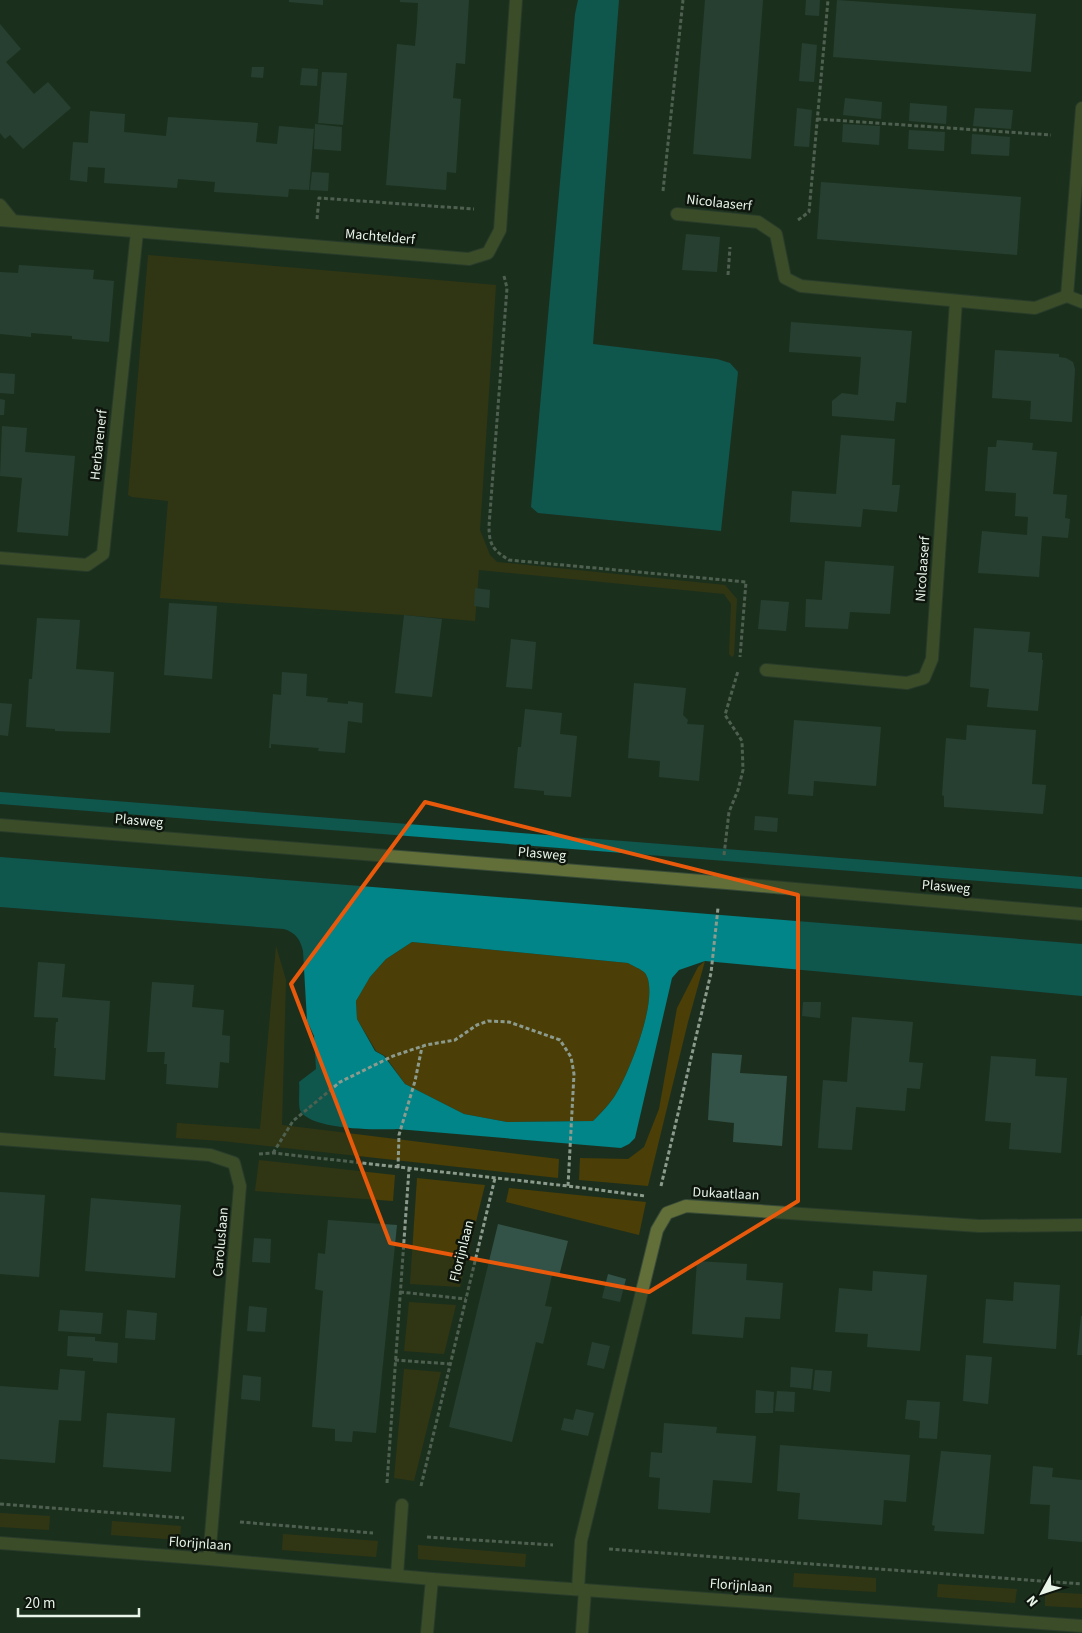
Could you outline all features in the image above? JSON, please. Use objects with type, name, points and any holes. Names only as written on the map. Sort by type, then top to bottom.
[{"type":"street","points":[[488,253],[500,230],[516,0]]},
{"type":"street","points":[[1067,296],[1082,108]]},
{"type":"street","points":[[0,205],[13,221]]},
{"type":"street","name":"Nicolaaserf","points":[[677,214],[758,222],[776,234]]},
{"type":"street","name":"Machtelderf","points":[[0,220],[470,259],[488,253]]},
{"type":"street","name":"Herbarenerf","points":[[0,558],[87,565],[103,554],[137,232]]},
{"type":"street","points":[[776,234],[785,278],[801,286],[1036,308],[1067,296],[1082,302]]},
{"type":"street","name":"Nicolaaserf","points":[[766,670],[907,683],[924,678],[932,659],[956,302]]},
{"type":"street","name":"Plasweg","points":[[0,825],[727,883],[1082,914]]},
{"type":"street","points":[[0,1139],[210,1155],[234,1163]]},
{"type":"street","name":"Caroluslaan","points":[[209,1559],[240,1186],[234,1163]]},
{"type":"street","name":"Dukaatlaan","points":[[582,1633],[581,1547],[584,1531],[657,1230],[667,1213],[686,1206],[979,1226],[1082,1226]]},
{"type":"street","points":[[397,1575],[402,1505]]},
{"type":"street","name":"Florijnlaan","points":[[0,1544],[209,1559],[432,1579],[1082,1626]]},
{"type":"street","points":[[427,1633],[432,1579]]},
{"type":"path","points":[[677,214],[678,208],[662,207],[683,0]]},
{"type":"path","points":[[776,234],[809,212],[828,0]]},
{"type":"path","points":[[818,119],[1080,138]]},
{"type":"path","points":[[316,246],[319,198],[502,211]]},
{"type":"path","points":[[488,253],[503,271],[507,288],[488,539],[496,552],[509,560],[746,582],[740,666],[725,715],[742,741],[743,770],[738,790],[729,812],[724,858]]},
{"type":"path","points":[[660,1188],[711,973],[719,902]]},
{"type":"path","points":[[273,1153],[293,1121],[340,1082],[393,1056],[422,1046],[456,1040],[477,1025],[488,1021],[510,1022],[560,1040],[571,1057],[574,1074],[568,1186]]},
{"type":"path","points":[[398,1168],[399,1135],[415,1081],[422,1046]]},
{"type":"path","points":[[234,1163],[250,1154],[273,1153],[568,1186],[649,1197]]},
{"type":"path","points":[[386,1485],[409,1169]]},
{"type":"path","name":"Florijnlaan","points":[[420,1487],[495,1178]]},
{"type":"path","points":[[400,1292],[466,1299]]},
{"type":"path","points":[[395,1360],[450,1364]]},
{"type":"path","points":[[0,1504],[1082,1584]]},
{"type":"highlighted area","points":[[425,802],[798,895],[798,1201],[649,1292],[390,1243],[291,984]]},
{"type":"shaded area","points":[[148,255],[496,285],[480,530],[490,555],[497,562],[725,585],[737,599],[734,655],[732,657],[729,654],[731,604],[724,594],[479,570],[475,621],[160,598],[168,501],[128,495]]},
{"type":"shaded area","points":[[412,942],[628,963],[645,973],[649,984],[649,998],[641,1034],[622,1084],[611,1101],[593,1121],[507,1122],[464,1114],[405,1084],[385,1056],[376,1051],[357,1019],[356,1001],[370,977],[386,959]]},
{"type":"shaded area","points":[[276,946],[286,980],[282,1125],[559,1159],[558,1178],[222,1141],[176,1138],[177,1123],[260,1129]]},
{"type":"shaded area","points":[[705,961],[648,1186],[579,1180],[580,1158],[628,1159],[644,1147],[659,1109],[677,1008],[698,967]]},
{"type":"shaded area","points":[[259,1160],[395,1175],[393,1201],[255,1191]]},
{"type":"shaded area","points":[[417,1178],[485,1185],[460,1287],[410,1284]]},
{"type":"shaded area","points":[[509,1188],[646,1202],[639,1235],[506,1202]]},
{"type":"shaded area","points":[[409,1302],[456,1305],[444,1354],[404,1351]]},
{"type":"shaded area","points":[[404,1369],[441,1372],[414,1481],[394,1478]]},
{"type":"shaded area","points":[[0,1513],[50,1516],[49,1530],[0,1527]]},
{"type":"shaded area","points":[[112,1521],[181,1526],[180,1540],[111,1535]]},
{"type":"shaded area","points":[[283,1534],[378,1541],[376,1557],[282,1550]]},
{"type":"shaded area","points":[[418,1545],[526,1554],[525,1567],[418,1559]]},
{"type":"shaded area","points":[[794,1573],[876,1578],[876,1592],[793,1587]]},
{"type":"shaded area","points":[[938,1584],[1017,1589],[1015,1603],[937,1597]]},
{"type":"shaded area","points":[[1045,1592],[1082,1594],[1082,1608],[1045,1606]]},
{"type":"water","points":[[578,0],[619,0],[593,344],[717,359],[730,363],[738,372],[721,531],[538,513],[531,507],[575,14]]},
{"type":"water","points":[[0,857],[1082,944],[1082,996],[705,961],[679,970],[672,978],[635,1138],[621,1148],[397,1129],[360,1129],[316,1122],[306,1117],[300,1110],[299,1082],[316,1069],[314,1036],[307,1021],[303,951],[299,940],[292,932],[284,929],[0,907]],"holes":[[[412,942],[628,963],[645,973],[649,984],[646,1015],[635,1052],[622,1084],[611,1101],[593,1121],[507,1122],[464,1114],[405,1084],[384,1056],[375,1051],[357,1019],[356,1001],[370,977],[386,959]]]},
{"type":"building","points":[[289,0],[323,0],[323,5],[289,2]]},
{"type":"building","points":[[400,0],[469,0],[465,64],[456,63],[453,98],[461,99],[456,173],[447,172],[446,190],[386,185],[397,44],[415,46],[417,23],[418,3],[400,2]]},
{"type":"building","points":[[705,0],[763,0],[751,159],[693,154]]},
{"type":"building","points":[[806,0],[820,0],[819,16],[805,15]]},
{"type":"building","points":[[837,0],[1036,14],[1031,72],[833,57]]},
{"type":"building","points":[[0,24],[21,49],[6,62],[34,94],[48,82],[71,108],[23,149],[10,135],[5,139],[0,133]]},
{"type":"building","points":[[802,43],[817,45],[814,82],[799,81]]},
{"type":"building","points":[[252,67],[264,67],[263,78],[251,77]]},
{"type":"building","points":[[302,68],[318,69],[317,86],[300,85]]},
{"type":"building","points":[[322,72],[347,73],[343,125],[318,123]]},
{"type":"building","points":[[845,98],[882,102],[881,119],[843,115]]},
{"type":"building","points":[[910,103],[947,106],[946,124],[909,121]]},
{"type":"building","points":[[797,108],[812,110],[809,147],[794,146]]},
{"type":"building","points":[[975,108],[1013,110],[1011,129],[973,126]]},
{"type":"building","points":[[90,111],[125,114],[124,132],[166,136],[168,117],[258,123],[256,142],[277,144],[279,126],[314,129],[309,190],[289,189],[288,197],[214,192],[215,182],[178,179],[177,188],[104,183],[105,168],[88,167],[87,182],[70,180],[73,142],[88,143]]},
{"type":"building","points":[[315,124],[342,127],[341,151],[314,149]]},
{"type":"building","points":[[843,124],[880,126],[879,145],[842,142]]},
{"type":"building","points":[[909,130],[945,132],[944,151],[908,149]]},
{"type":"building","points":[[972,134],[1010,137],[1009,156],[971,154]]},
{"type":"building","points":[[312,172],[329,173],[328,191],[310,190]]},
{"type":"building","points":[[821,182],[1021,197],[1017,255],[817,239]]},
{"type":"building","points":[[686,234],[720,237],[717,272],[682,270]]},
{"type":"building","points":[[19,265],[94,270],[93,279],[114,281],[109,342],[72,339],[72,336],[31,333],[31,337],[0,334],[0,272],[18,273]]},
{"type":"building","points":[[791,322],[912,331],[906,403],[896,402],[894,421],[832,416],[832,401],[842,393],[858,395],[861,357],[789,352]]},
{"type":"building","points":[[995,350],[1059,354],[1059,357],[1073,362],[1075,369],[1072,422],[1030,419],[1031,401],[992,398]]},
{"type":"building","points":[[0,373],[15,374],[14,394],[0,393]]},
{"type":"building","points":[[0,399],[5,400],[4,415],[0,415]]},
{"type":"building","points":[[2,426],[27,428],[25,452],[75,456],[68,536],[17,532],[22,478],[0,476]]},
{"type":"building","points":[[841,435],[895,439],[892,485],[900,485],[897,512],[863,509],[861,527],[790,522],[792,491],[836,494]]},
{"type":"building","points":[[997,440],[1033,443],[1032,450],[1057,452],[1053,494],[1067,495],[1065,518],[1070,519],[1068,538],[1042,536],[1039,577],[978,573],[982,531],[1027,535],[1028,517],[1015,516],[1016,493],[985,491],[988,447],[996,447]]},
{"type":"building","points":[[825,561],[894,566],[890,614],[850,612],[848,629],[805,627],[806,599],[822,600]]},
{"type":"building","points":[[475,588],[490,590],[489,608],[474,606]]},
{"type":"building","points":[[761,600],[789,602],[786,631],[758,629]]},
{"type":"building","points":[[169,603],[217,606],[212,679],[164,675]]},
{"type":"building","points":[[404,615],[442,619],[432,697],[395,693]]},
{"type":"building","points":[[37,618],[80,620],[76,669],[114,672],[110,733],[55,731],[55,729],[26,727],[29,679],[32,679]]},
{"type":"building","points":[[974,628],[1030,632],[1028,652],[1042,653],[1043,660],[1038,711],[987,707],[989,689],[970,687]]},
{"type":"building","points":[[511,639],[536,642],[532,689],[506,687]]},
{"type":"building","points":[[282,672],[307,674],[306,696],[328,698],[327,702],[348,704],[348,701],[363,703],[362,723],[348,721],[345,753],[318,751],[319,748],[271,744],[271,748],[269,748],[273,694],[281,695]]},
{"type":"building","points":[[634,683],[686,688],[683,715],[688,720],[687,724],[704,725],[699,781],[659,777],[660,761],[628,758]]},
{"type":"building","points":[[0,703],[12,704],[8,736],[0,735]]},
{"type":"building","points":[[525,709],[562,713],[560,734],[577,736],[571,797],[544,795],[544,791],[514,788],[518,747],[521,747]]},
{"type":"building","points":[[794,720],[881,727],[876,786],[814,781],[813,796],[788,794]]},
{"type":"building","points":[[967,725],[1036,730],[1032,784],[1046,785],[1043,814],[944,807],[944,796],[942,795],[946,738],[966,740]]},
{"type":"building","points":[[755,816],[778,818],[777,832],[754,830]]},
{"type":"building","points":[[38,962],[65,964],[62,997],[110,1001],[105,1080],[54,1076],[56,1048],[54,1048],[58,1018],[34,1017]]},
{"type":"building","points":[[152,982],[194,985],[192,1007],[224,1010],[222,1035],[230,1036],[229,1063],[220,1062],[218,1088],[166,1084],[167,1064],[164,1064],[165,1052],[147,1052]]},
{"type":"building","points":[[803,1002],[821,1002],[820,1018],[802,1016]]},
{"type":"building","points":[[852,1017],[913,1022],[909,1062],[923,1063],[920,1089],[907,1088],[905,1111],[856,1107],[852,1150],[818,1148],[823,1080],[847,1082]]},
{"type":"building","points":[[712,1053],[742,1055],[740,1073],[787,1076],[782,1146],[733,1142],[734,1123],[708,1120]]},
{"type":"building","points":[[991,1056],[1036,1059],[1035,1076],[1067,1078],[1061,1153],[1009,1149],[1011,1123],[985,1121]]},
{"type":"building","points":[[0,1192],[45,1195],[39,1277],[0,1274]]},
{"type":"building","points":[[91,1198],[181,1205],[175,1278],[85,1271]]},
{"type":"building","points":[[328,1220],[397,1225],[376,1433],[353,1431],[352,1442],[335,1441],[335,1429],[312,1427],[323,1291],[315,1289],[318,1253],[325,1254]]},
{"type":"building","points":[[498,1224],[568,1241],[559,1276],[552,1275],[545,1306],[552,1307],[543,1344],[536,1342],[512,1442],[449,1427]]},
{"type":"building","points":[[254,1238],[271,1239],[270,1263],[252,1262]]},
{"type":"building","points":[[697,1261],[747,1264],[746,1280],[783,1283],[780,1319],[745,1317],[743,1338],[692,1334]]},
{"type":"building","points":[[873,1271],[927,1275],[920,1351],[867,1347],[868,1334],[835,1332],[839,1288],[872,1291]]},
{"type":"building","points":[[608,1274],[626,1279],[620,1302],[602,1298]]},
{"type":"building","points":[[1014,1282],[1060,1285],[1056,1349],[983,1343],[986,1299],[1013,1301]]},
{"type":"building","points":[[249,1306],[267,1308],[265,1332],[247,1331]]},
{"type":"building","points":[[60,1310],[103,1313],[101,1334],[58,1331]]},
{"type":"building","points":[[127,1310],[157,1313],[155,1340],[125,1338]]},
{"type":"building","points":[[1081,1316],[1082,1355],[1077,1355]]},
{"type":"building","points":[[68,1336],[95,1337],[95,1341],[118,1343],[117,1363],[93,1361],[93,1358],[67,1356]]},
{"type":"building","points":[[592,1342],[610,1346],[604,1369],[587,1365]]},
{"type":"building","points":[[966,1355],[992,1357],[988,1404],[963,1401]]},
{"type":"building","points":[[791,1367],[813,1369],[811,1389],[790,1387]]},
{"type":"building","points":[[60,1369],[85,1371],[81,1421],[59,1420],[55,1463],[0,1459],[0,1386],[58,1390]]},
{"type":"building","points":[[815,1370],[832,1371],[830,1392],[813,1390]]},
{"type":"building","points":[[243,1375],[261,1377],[260,1401],[241,1399]]},
{"type":"building","points":[[756,1390],[774,1392],[773,1413],[755,1413]]},
{"type":"building","points":[[777,1391],[795,1392],[794,1412],[775,1411]]},
{"type":"building","points":[[907,1400],[940,1402],[937,1439],[919,1438],[920,1421],[905,1419]]},
{"type":"building","points":[[576,1409],[594,1413],[588,1436],[561,1430],[564,1418],[573,1420]]},
{"type":"building","points":[[107,1413],[175,1418],[171,1472],[103,1467]]},
{"type":"building","points":[[664,1423],[717,1427],[716,1433],[756,1436],[752,1483],[713,1480],[710,1513],[658,1509],[660,1478],[649,1477],[651,1452],[662,1453]]},
{"type":"building","points":[[780,1445],[910,1455],[906,1502],[884,1500],[882,1525],[798,1519],[800,1493],[777,1491]]},
{"type":"building","points":[[941,1451],[991,1455],[984,1534],[934,1531],[935,1526],[932,1525]]},
{"type":"building","points":[[1033,1466],[1053,1468],[1052,1477],[1082,1480],[1082,1542],[1048,1539],[1050,1505],[1030,1504]]},
{"type":"waterway","points":[[0,798],[1082,883]]}]
